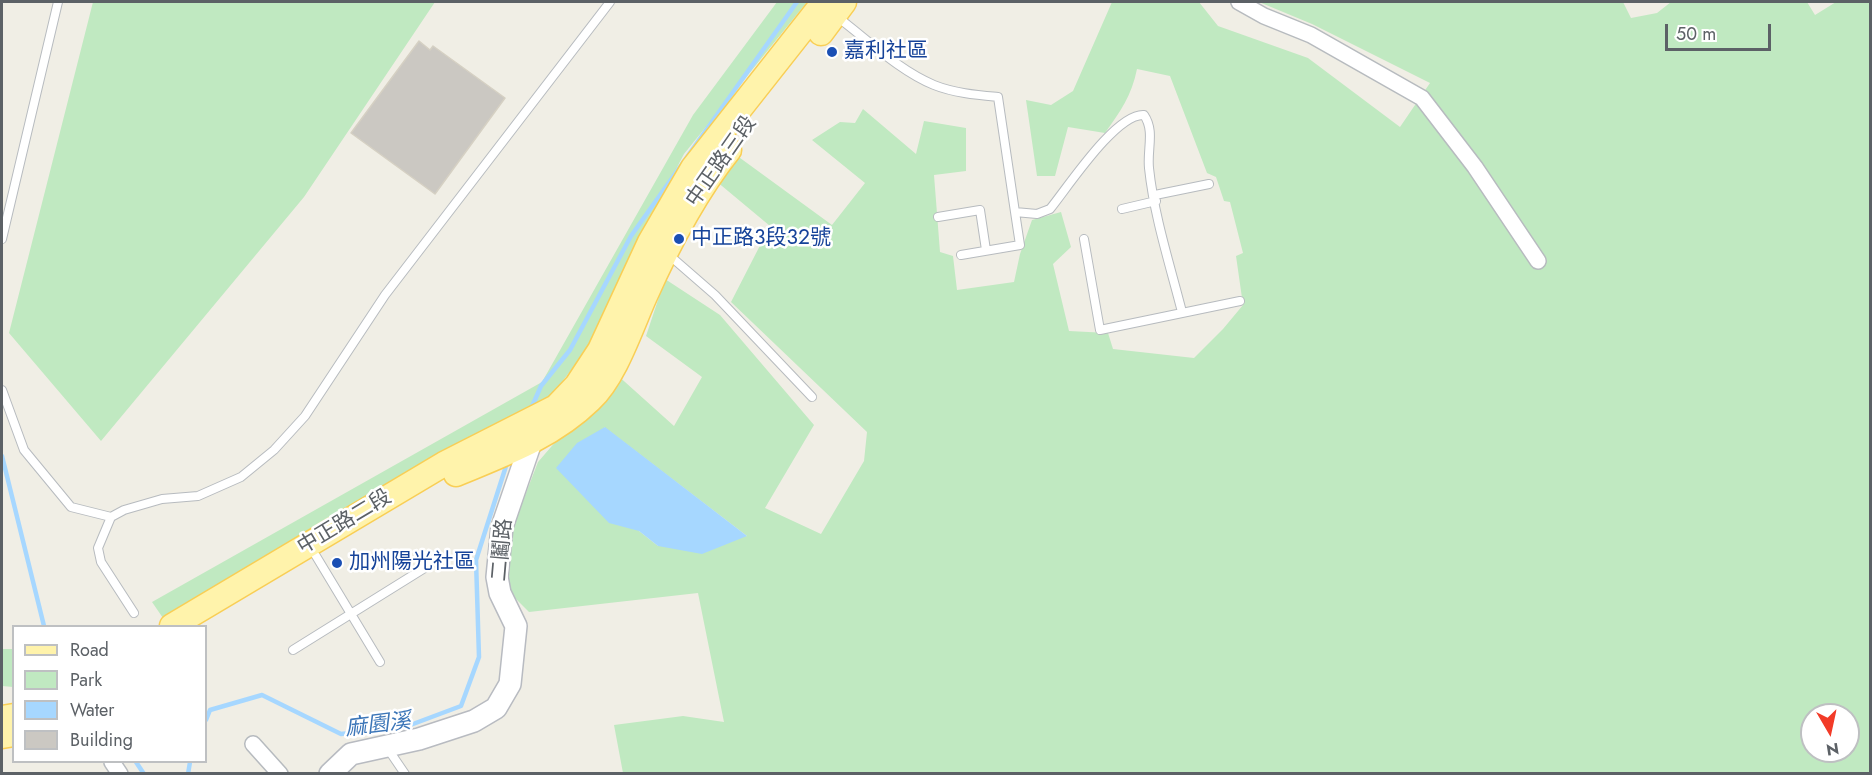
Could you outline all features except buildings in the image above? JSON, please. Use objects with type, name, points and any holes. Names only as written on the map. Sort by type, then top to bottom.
[{"type":"main road","name":"中正路三段","points":[[526,434],[551,432],[593,398],[613,366],[666,252],[710,173],[834,6]]},
{"type":"main road","name":"中正路三段","points":[[526,434],[577,386],[600,350],[650,242],[693,168],[834,6]]},
{"type":"main road","name":"中正路二段","points":[[205,625],[436,483],[526,434]]},
{"type":"main road","name":"中正路二段","points":[[175,625],[444,464],[526,434]]},
{"type":"street","points":[[1239,2],[1264,16],[1311,35],[1422,98],[1475,167],[1538,261]]},
{"type":"street","name":"二鬮路","points":[[330,774],[351,754],[419,739],[474,721],[496,708],[510,684],[516,626],[500,592],[497,577],[502,527],[526,434]]},
{"type":"street","points":[[253,744],[280,774]]},
{"type":"lane","points":[[2,239],[58,2]]},
{"type":"lane","points":[[134,613],[113,584],[99,555],[98,548],[111,517],[124,510],[162,498],[198,496],[241,477],[274,450],[305,416],[385,295],[610,2]]},
{"type":"lane","points":[[834,6],[889,57],[935,86],[968,94],[998,97],[1020,245],[961,255]]},
{"type":"lane","points":[[1016,212],[1037,214],[1050,209],[1110,134],[1128,118],[1137,114],[1144,115],[1150,123],[1149,167],[1182,312]]},
{"type":"lane","points":[[1122,209],[1209,184]]},
{"type":"lane","points":[[938,217],[980,210],[986,250]]},
{"type":"lane","points":[[1084,238],[1100,330],[1240,301]]},
{"type":"lane","points":[[666,252],[716,295],[812,397]]},
{"type":"lane","points":[[2,390],[24,450],[71,507],[111,517]]},
{"type":"lane","points":[[316,556],[380,662]]},
{"type":"lane","points":[[293,650],[431,564]]},
{"type":"lane","points":[[386,745],[405,774]]},
{"type":"green space","points":[[93,2],[435,2],[304,197],[101,441],[9,333]]},
{"type":"green space","points":[[777,2],[807,2],[684,154],[638,241],[592,343],[548,400],[165,621],[152,602],[542,382],[693,115]]},
{"type":"green space","points":[[1112,2],[1199,2],[1218,26],[1308,58],[1400,127],[1430,83],[1312,24],[1259,2],[1623,2],[1631,18],[1657,13],[1671,2],[1807,2],[1815,15],[1836,2],[1870,2],[1870,773],[623,773],[614,725],[683,716],[724,722],[698,593],[529,612],[508,591],[512,529],[538,462],[615,373],[674,426],[702,377],[646,336],[665,279],[720,315],[814,425],[765,508],[821,534],[864,461],[867,432],[731,302],[770,226],[716,181],[736,155],[832,225],[865,183],[812,140],[840,122],[855,123],[863,109],[916,154],[924,121],[966,128],[966,171],[934,175],[940,252],[953,256],[957,290],[1014,282],[1020,254],[1032,220],[1061,212],[1071,247],[1053,264],[1069,331],[1108,333],[1113,349],[1194,358],[1243,305],[1236,256],[1243,253],[1230,202],[1224,201],[1216,177],[1207,173],[1170,76],[1137,69],[1129,95],[1105,133],[1068,127],[1055,176],[1037,176],[1026,100],[1051,105],[1073,91]],"holes":[[[604,427],[747,536],[658,546],[639,531]]]},
{"type":"green space","points":[[2,649],[12,649],[12,687],[2,686]]},
{"type":"water","points":[[605,427],[747,536],[702,554],[658,546],[639,531],[609,523],[556,468],[577,443]]},
{"type":"waterway","points":[[530,411],[541,386],[570,350],[631,236],[797,2]]},
{"type":"waterway","points":[[2,456],[44,625]]},
{"type":"waterway","name":"麻園溪","points":[[207,718],[210,710],[262,695],[341,734],[405,727],[461,706],[479,657],[476,560],[507,463]]},
{"type":"waterway","points":[[137,763],[144,774]]},
{"type":"waterway","name":"麻園溪","points":[[188,774],[190,763]]},
{"type":"place","name":"嘉利社區","points":[[832,52]]},
{"type":"place","name":"中正路3段32號","points":[[679,239]]},
{"type":"place","name":"加州陽光社區","points":[[337,563]]}]
